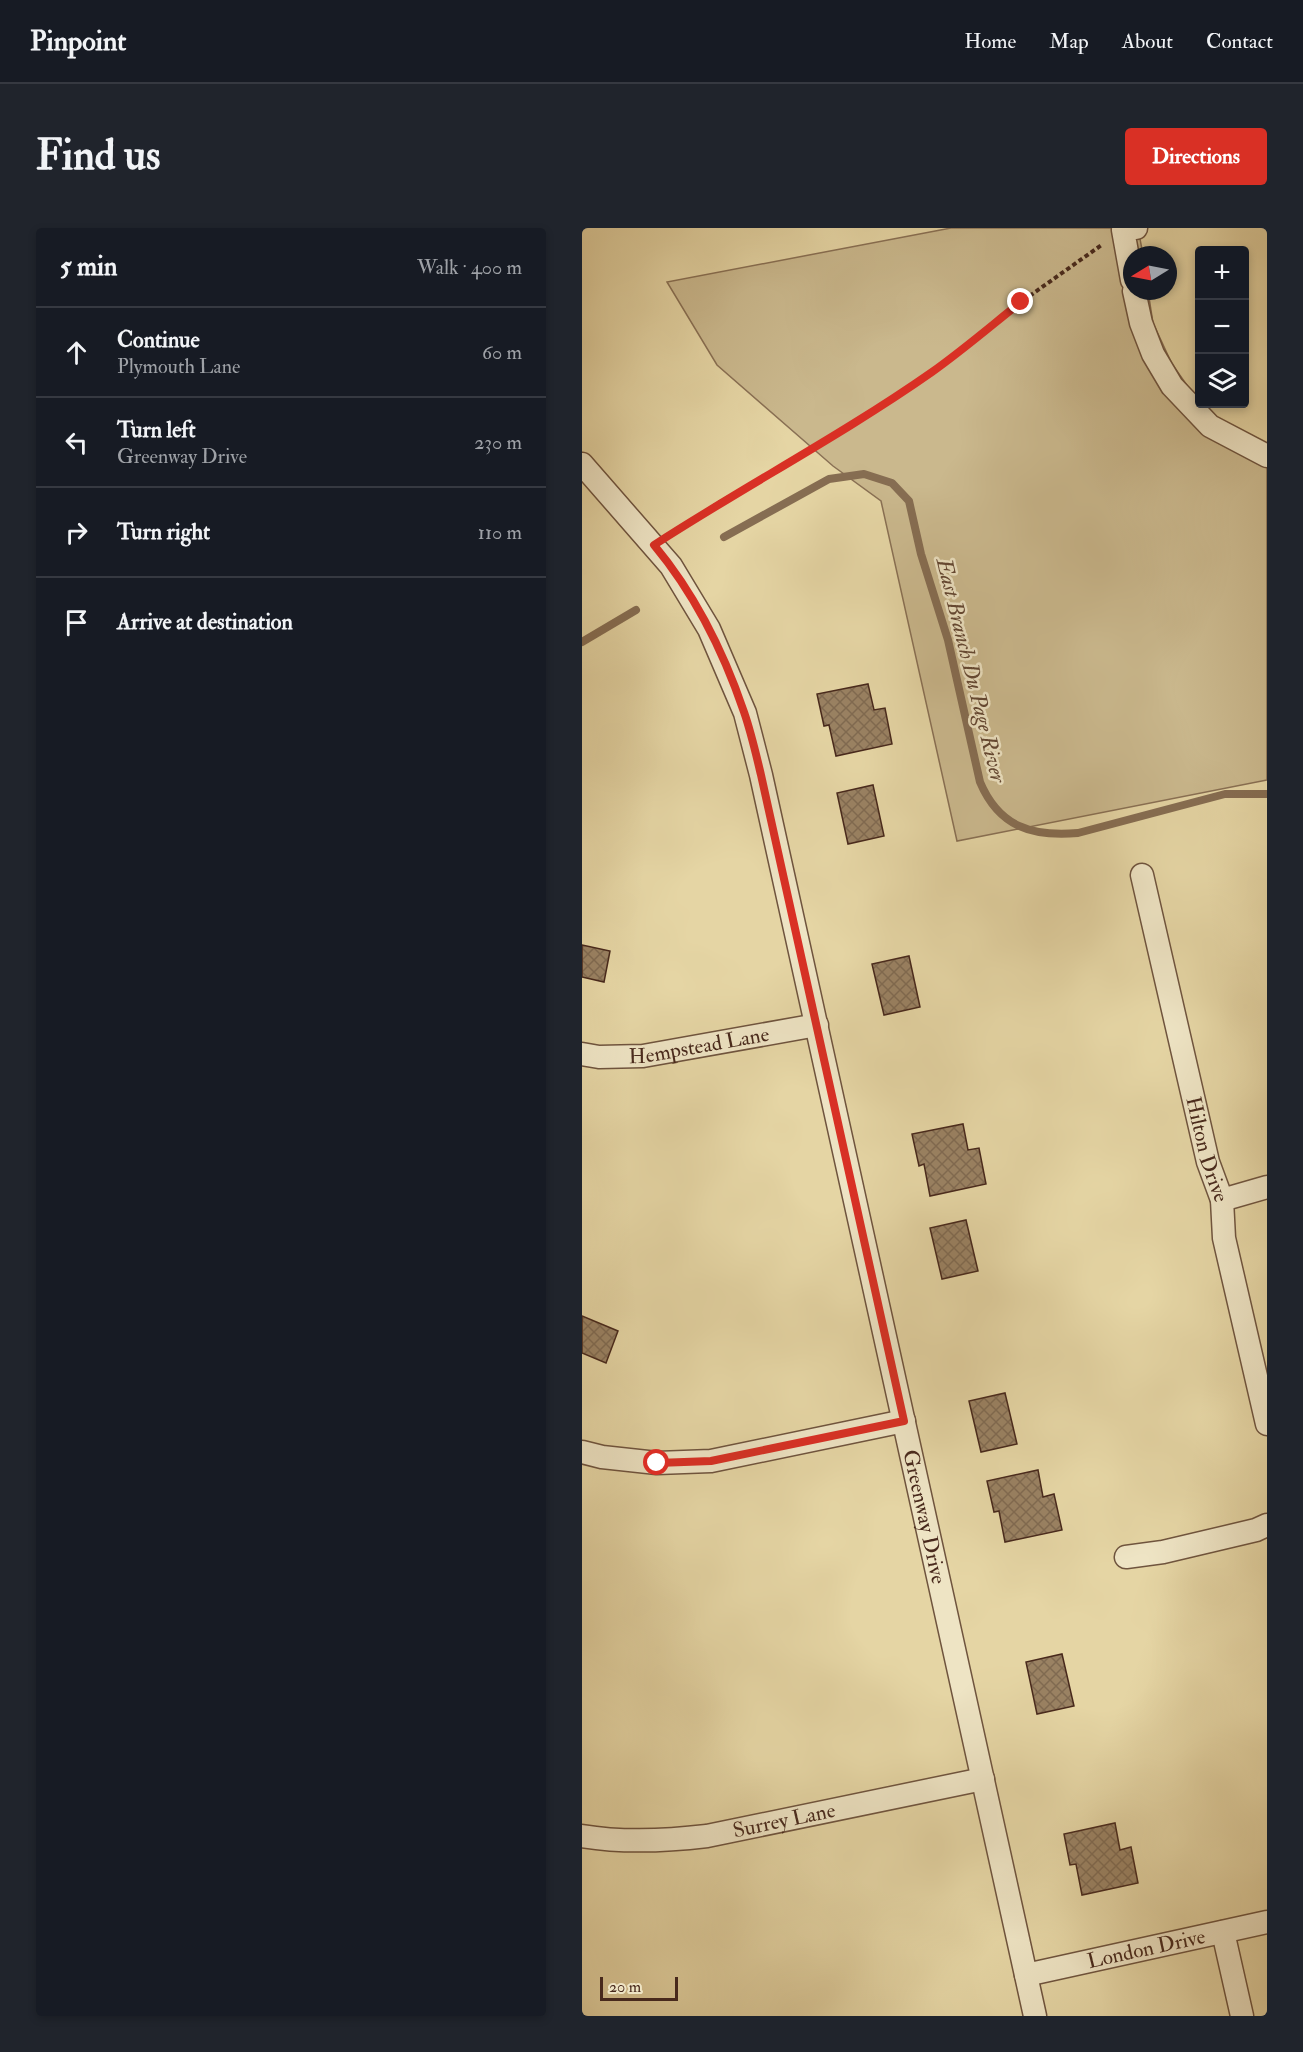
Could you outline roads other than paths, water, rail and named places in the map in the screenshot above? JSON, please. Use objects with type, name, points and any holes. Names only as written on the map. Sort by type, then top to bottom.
[{"type":"street","points":[[1129,229],[1130,246]]},
{"type":"street","points":[[1136,300],[1141,323],[1153,354],[1172,386],[1210,426],[1267,456]]},
{"type":"street","name":"Greenway Drive","points":[[582,464],[671,566],[709,629],[745,712],[817,1025],[1035,2016]]},
{"type":"street","name":"Hilton Drive","points":[[1142,875],[1208,1162],[1222,1200],[1224,1238],[1267,1424]]},
{"type":"street","name":"Hempstead Lane","points":[[582,1054],[599,1057],[643,1056],[817,1025]]},
{"type":"street","points":[[1222,1200],[1267,1187]]},
{"type":"street","points":[[582,1452],[602,1457],[657,1463],[711,1461],[904,1421]]},
{"type":"street","points":[[1126,1557],[1163,1552],[1257,1530],[1267,1525]]},
{"type":"street","name":"Surrey Lane","points":[[582,1836],[612,1841],[655,1841],[707,1836],[983,1779]]},
{"type":"street","name":"London Drive","points":[[1026,1975],[1267,1922]]},
{"type":"street","points":[[1223,1932],[1242,2016]]},
{"type":"waterway","name":"East Branch Du Page River","points":[[724,537],[829,479],[864,474],[892,483],[909,501],[921,554],[948,640],[980,782],[997,810],[1019,826],[1046,833],[1078,833],[1225,794],[1267,794]]},
{"type":"waterway","name":"East Branch Du Page River","points":[[582,642],[636,610]]}]
